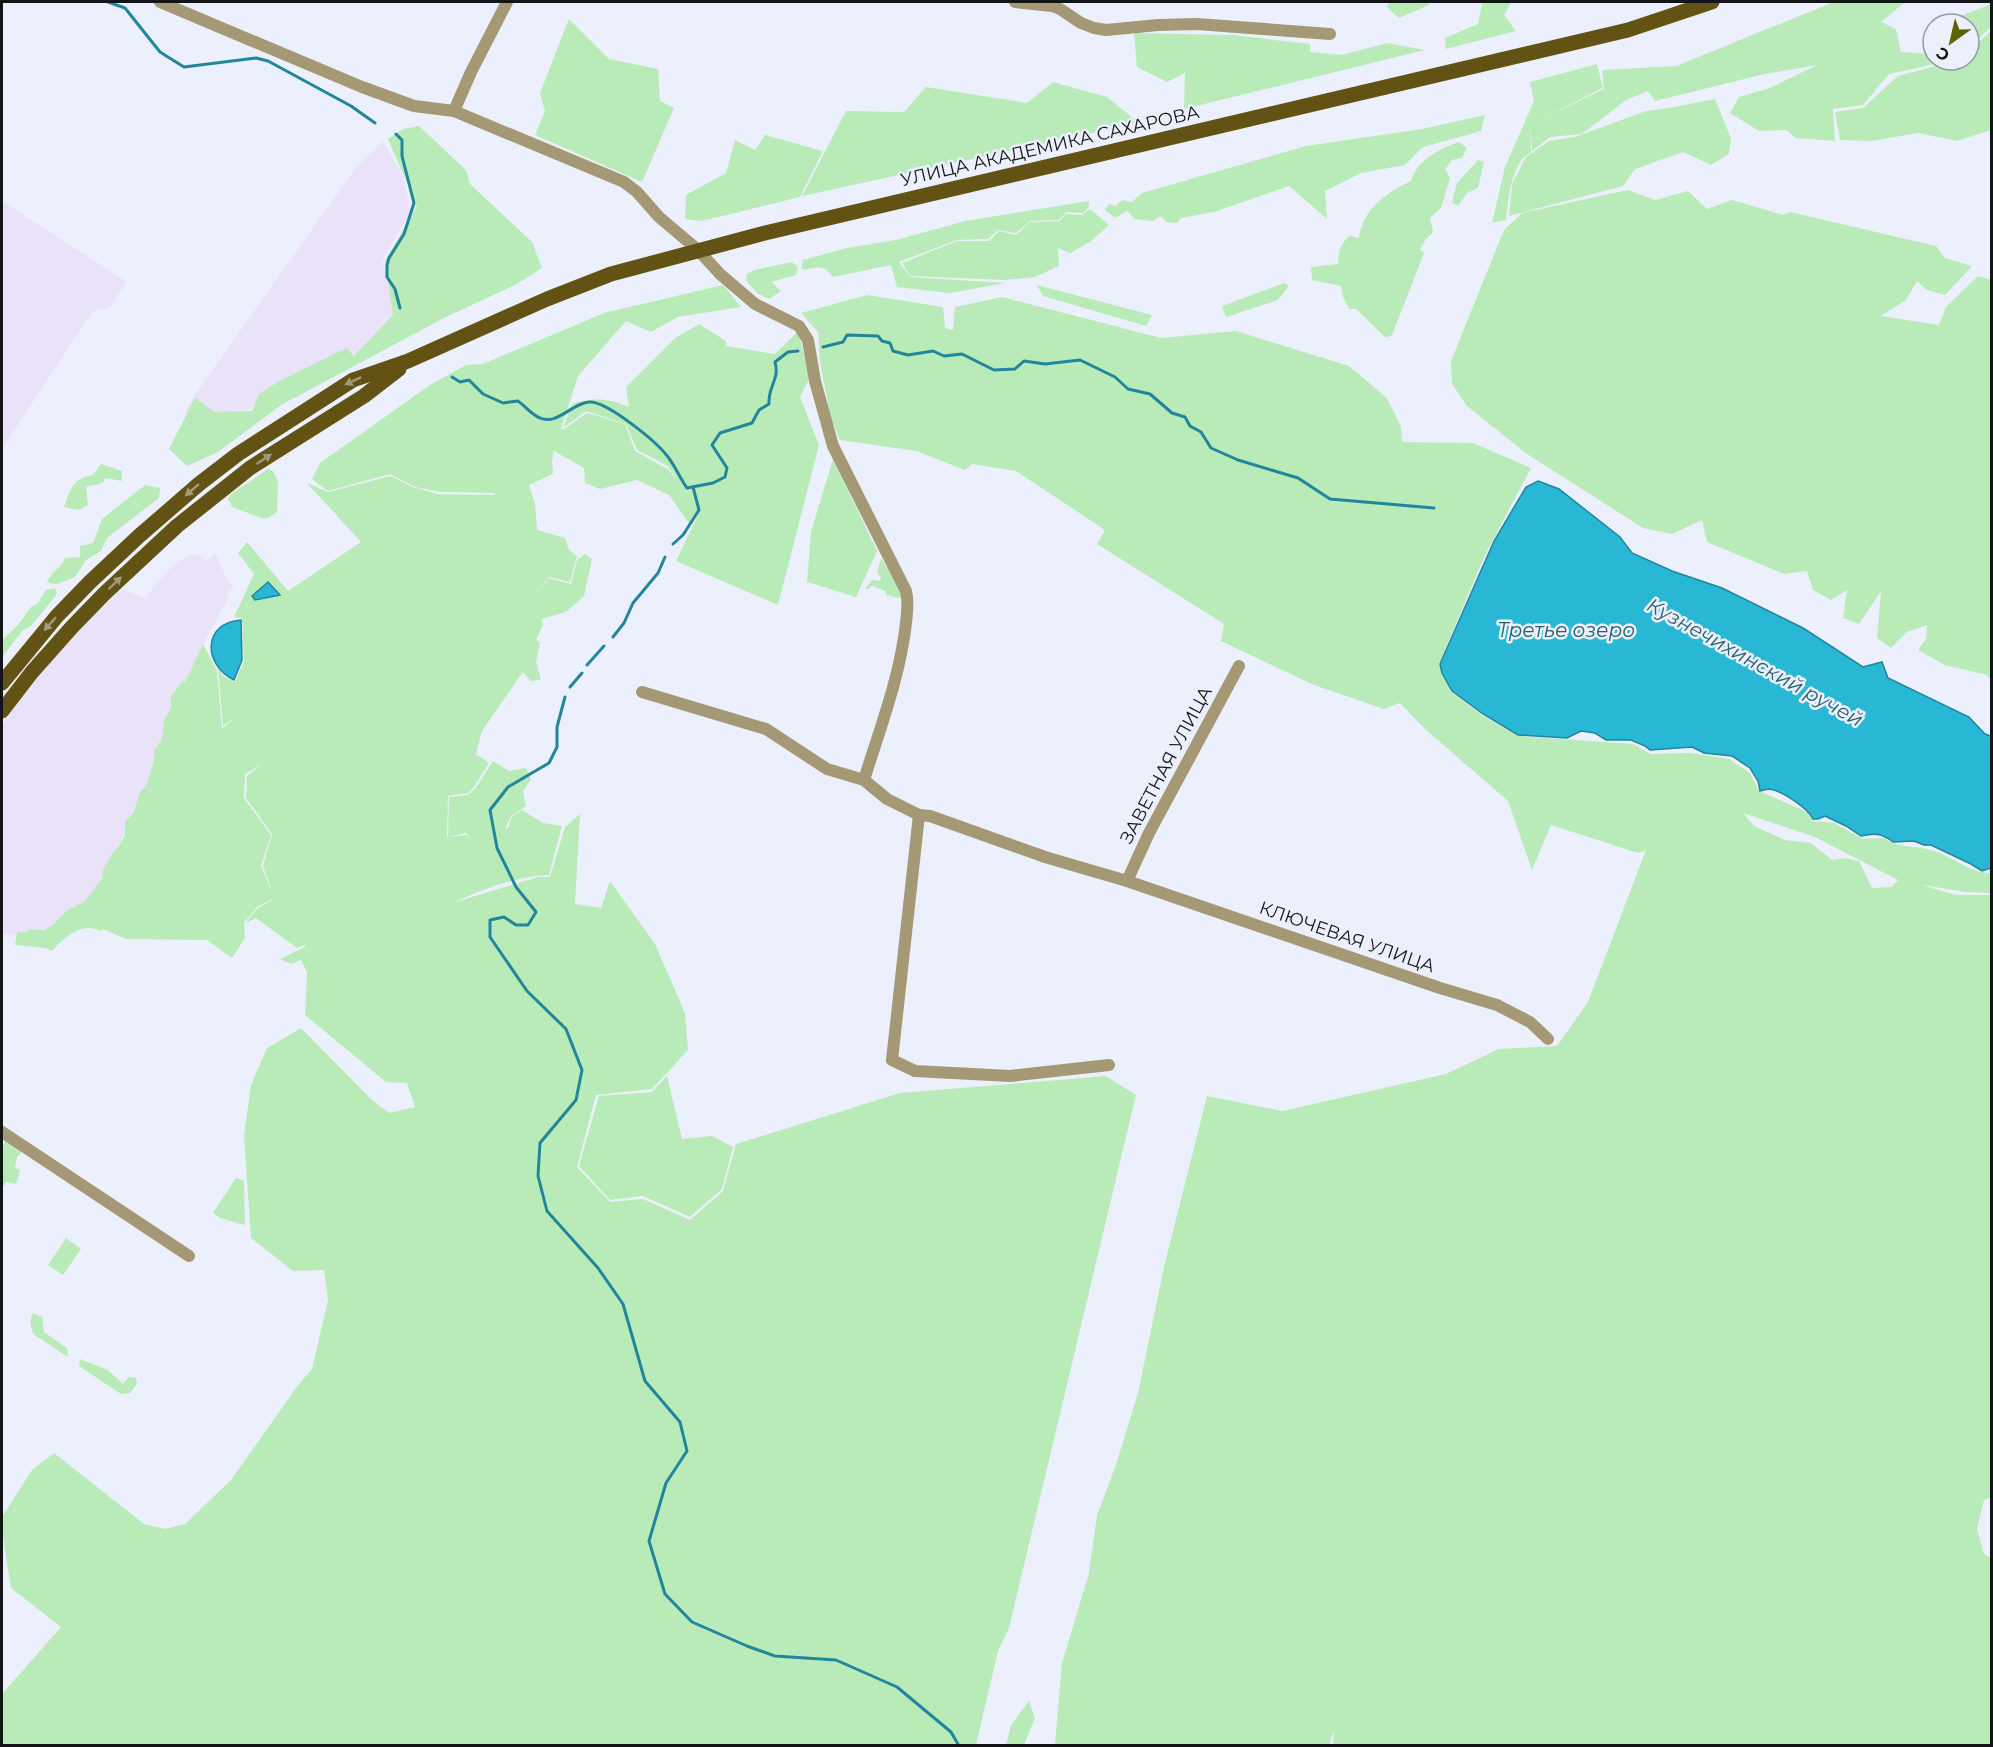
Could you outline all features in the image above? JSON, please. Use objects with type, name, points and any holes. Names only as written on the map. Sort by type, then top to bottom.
[{"type":"main road","name":"УЛИЦА АКАДЕМИКА САХАРОВА","points":[[2,683],[57,616],[90,582],[199,484],[238,454],[353,380],[408,361],[547,299],[611,274],[698,250],[1628,30],[1712,2]]},
{"type":"main road","name":"УЛИЦА АКАДЕМИКА САХАРОВА","points":[[2,711],[32,672],[72,627],[177,526],[250,468],[364,396],[408,361]]},
{"type":"street","points":[[160,2],[394,99],[414,106],[454,111],[624,182],[637,192],[659,217],[698,250],[720,274],[755,304],[799,326],[804,333],[808,340],[822,410],[833,446],[908,599],[904,637],[895,679],[864,780],[827,769],[766,729],[642,692]]},
{"type":"street","points":[[454,111],[507,2]]},
{"type":"street","points":[[1015,2],[1052,6],[1081,23],[1106,30],[1197,24],[1330,34]]},
{"type":"street","name":"ЗАВЕТНАЯ УЛИЦА","points":[[1127,881],[1149,832],[1239,666]]},
{"type":"street","name":"КЛЮЧЕВАЯ УЛИЦА","points":[[864,780],[887,800],[919,815],[930,816],[1045,857],[1127,881],[1440,988],[1497,1005],[1530,1022],[1548,1039]]},
{"type":"street","points":[[919,815],[892,1060],[915,1071],[1010,1076],[1110,1065]]},
{"type":"street","points":[[2,1132],[189,1257]]},
{"type":"shaded area","points":[[383,141],[403,176],[410,212],[382,261],[397,314],[358,355],[347,351],[251,408],[204,423],[185,412],[357,166]]},
{"type":"shaded area","points":[[2,201],[127,282],[109,308],[92,312],[2,449]]},
{"type":"shaded area","points":[[215,552],[227,579],[234,586],[227,595],[229,597],[203,644],[165,727],[142,799],[100,883],[84,902],[59,923],[36,932],[17,932],[15,936],[2,933],[2,725],[38,677],[121,589],[145,598],[174,564],[191,554],[203,557],[207,561]]},
{"type":"green space","points":[[1389,2],[1430,2],[1429,5],[1399,18],[1387,7]]},
{"type":"green space","points":[[1479,2],[1511,2],[1504,15],[1516,31],[1446,49],[1445,38],[1478,24],[1482,4]]},
{"type":"green space","points":[[1834,2],[1905,2],[1881,22],[1896,29],[1901,52],[1921,53],[1921,67],[1889,74],[1863,105],[1833,109],[1835,141],[1795,138],[1787,130],[1759,131],[1730,113],[1739,97],[1770,88],[1817,65],[1765,74],[1655,101],[1648,91],[1626,100],[1582,134],[1550,137],[1532,151],[1530,123],[1531,152],[1524,158],[1515,173],[1506,220],[1492,223],[1505,167],[1534,101],[1530,82],[1597,64],[1603,88],[1539,120],[1604,89],[1602,70],[1676,66]]},
{"type":"green space","points":[[1991,4],[1991,27],[1981,36],[1981,12],[1971,12]]},
{"type":"green space","points":[[569,19],[609,59],[658,69],[660,101],[674,108],[642,182],[535,135],[545,111],[540,93]]},
{"type":"green space","points":[[1991,31],[1991,130],[1957,141],[1918,133],[1872,141],[1840,140],[1835,112],[1863,108],[1898,76],[1921,70],[1921,72],[1981,72],[1981,40]]},
{"type":"green space","points":[[1134,33],[1232,35],[1310,44],[1310,52],[1342,55],[1387,43],[1425,50],[1184,109],[1185,73],[1167,82],[1137,67]]},
{"type":"green space","points":[[1053,82],[1107,97],[1139,123],[802,196],[846,111],[904,112],[926,87],[1027,103]]},
{"type":"green space","points":[[1715,99],[1731,139],[1729,154],[1711,165],[1683,152],[1635,169],[1623,186],[1509,216],[1512,184],[1526,157],[1549,141],[1575,137],[1646,111]]},
{"type":"green space","points":[[1485,115],[1481,131],[1423,147],[1405,165],[1361,173],[1325,191],[1327,219],[1289,186],[1214,212],[1181,218],[1177,223],[1166,222],[1161,216],[1152,221],[1135,219],[1127,211],[1115,218],[1105,210],[1109,204],[1116,206],[1122,200],[1132,202],[1142,193],[1306,146],[1422,129]]},
{"type":"green space","points":[[419,126],[466,170],[470,184],[532,242],[542,268],[517,284],[444,318],[281,405],[218,452],[187,466],[169,449],[195,398],[214,412],[252,411],[259,394],[283,379],[347,348],[354,356],[393,315],[385,261],[417,206],[388,139],[403,129]]},
{"type":"green space","points":[[765,135],[823,151],[800,197],[702,221],[685,219],[686,195],[726,173],[735,140],[755,150]]},
{"type":"green space","points":[[1459,142],[1467,148],[1462,158],[1452,160],[1445,169],[1450,178],[1441,208],[1430,218],[1433,232],[1420,249],[1424,253],[1392,335],[1386,338],[1356,309],[1349,309],[1341,286],[1312,280],[1311,267],[1338,264],[1342,245],[1350,236],[1359,238],[1365,219],[1377,203],[1411,181],[1418,167],[1430,156]]},
{"type":"green space","points":[[1478,160],[1484,162],[1478,188],[1467,193],[1458,206],[1452,202],[1457,183]]},
{"type":"green space","points":[[1628,190],[1655,200],[1688,191],[1707,209],[1732,200],[1783,215],[1790,212],[1936,246],[1945,258],[1972,266],[1945,295],[1927,290],[1917,281],[1906,300],[1881,316],[1939,325],[1946,307],[1978,276],[1991,280],[1991,681],[1987,675],[1945,665],[1918,650],[1926,639],[1927,625],[1907,632],[1891,648],[1877,638],[1881,591],[1859,624],[1843,618],[1847,590],[1831,600],[1813,590],[1807,571],[1784,574],[1707,542],[1702,520],[1672,534],[1643,528],[1527,454],[1467,406],[1452,384],[1451,361],[1504,230],[1522,213]]},
{"type":"green space","points":[[1089,201],[1089,207],[1083,213],[1066,212],[1059,220],[1030,221],[1016,233],[998,230],[988,239],[957,240],[899,262],[910,277],[1005,283],[950,293],[897,287],[891,265],[833,277],[823,268],[804,270],[801,268],[803,260],[847,248],[896,240],[965,221]]},
{"type":"green space","points":[[1090,209],[1109,225],[1090,242],[1070,253],[1058,248],[1059,266],[1035,277],[1005,280],[910,276],[902,263],[957,241],[989,241],[999,231],[1016,235],[1030,222],[1060,221],[1066,214],[1082,215]]},
{"type":"green space","points":[[792,262],[798,267],[796,275],[771,282],[781,291],[769,299],[757,293],[746,280],[747,274],[754,270]]},
{"type":"green space","points":[[1284,283],[1289,286],[1278,300],[1226,317],[1222,306]]},
{"type":"green space","points":[[723,285],[741,307],[678,317],[651,332],[626,321],[578,376],[561,429],[564,429],[587,413],[625,424],[635,451],[669,470],[680,484],[668,466],[637,450],[626,424],[586,411],[563,428],[572,404],[587,400],[600,400],[629,407],[626,387],[674,339],[699,324],[726,341],[726,346],[775,354],[798,331],[810,377],[800,397],[819,445],[778,605],[676,561],[698,515],[696,512],[689,523],[669,495],[637,480],[600,489],[585,483],[584,468],[554,451],[553,474],[529,485],[535,504],[537,530],[565,538],[569,550],[577,556],[570,582],[549,577],[531,600],[549,578],[571,584],[577,560],[585,554],[592,559],[584,596],[566,612],[541,619],[543,625],[536,640],[540,643],[536,662],[541,680],[531,681],[523,672],[482,731],[476,754],[489,763],[468,793],[448,796],[447,837],[449,797],[468,795],[475,789],[493,761],[509,771],[526,768],[531,779],[523,791],[526,806],[511,816],[505,829],[508,828],[512,816],[522,810],[543,823],[562,826],[549,875],[525,878],[501,884],[455,902],[538,877],[550,877],[565,827],[580,814],[575,904],[601,908],[610,881],[655,944],[685,1013],[688,1050],[652,1089],[596,1095],[577,1167],[610,1202],[643,1199],[690,1220],[723,1191],[736,1144],[900,1093],[1106,1076],[1136,1095],[1009,1628],[998,1651],[976,1745],[2,1746],[2,1694],[61,1627],[11,1588],[2,1517],[32,1470],[54,1453],[144,1524],[165,1529],[185,1524],[231,1480],[312,1369],[328,1300],[324,1270],[293,1271],[251,1238],[244,1135],[251,1085],[267,1048],[301,1028],[371,1099],[389,1113],[415,1107],[407,1083],[386,1082],[305,1015],[307,972],[301,960],[291,964],[280,959],[305,945],[297,948],[256,918],[246,923],[257,909],[275,898],[257,907],[244,923],[245,938],[232,958],[207,940],[126,939],[103,929],[100,931],[87,928],[74,932],[52,951],[45,948],[15,945],[17,932],[27,932],[29,929],[43,930],[53,925],[66,911],[84,902],[103,878],[102,872],[125,835],[125,822],[134,812],[140,792],[146,786],[154,760],[154,750],[160,741],[163,722],[171,708],[171,697],[182,681],[185,682],[203,644],[217,671],[222,729],[235,717],[223,726],[218,668],[223,676],[235,682],[244,661],[242,618],[234,617],[254,574],[238,553],[247,542],[288,591],[361,542],[307,483],[328,492],[391,476],[413,487],[437,494],[494,495],[495,493],[440,492],[415,487],[390,474],[328,491],[312,479],[320,463],[430,385],[466,365],[483,364],[604,313]],"holes":[[[261,765],[247,776],[246,798],[272,834],[263,866],[273,894],[261,866],[271,835],[244,798],[245,774]]]},
{"type":"green space","points":[[1037,285],[1152,315],[1146,326],[1043,296]]},
{"type":"green space","points":[[867,295],[943,307],[945,328],[953,330],[955,307],[1002,297],[1161,338],[1236,331],[1349,366],[1387,398],[1401,427],[1402,442],[1473,443],[1531,468],[1485,555],[1439,664],[1451,692],[1483,716],[1518,736],[1633,744],[1651,754],[1691,753],[1729,759],[1750,773],[1759,791],[1807,812],[1813,821],[1834,823],[1863,839],[1884,838],[1896,844],[1928,849],[1976,871],[1991,873],[1991,893],[1966,892],[1922,885],[1956,895],[1991,895],[1992,1497],[1984,1500],[1977,1529],[1984,1554],[1991,1558],[1991,1745],[1333,1746],[1334,1731],[1329,1745],[1055,1745],[1062,1663],[1089,1573],[1097,1515],[1116,1465],[1138,1393],[1164,1267],[1207,1096],[1282,1111],[1446,1074],[1499,1049],[1557,1046],[1588,1002],[1646,850],[1638,853],[1551,825],[1532,870],[1508,801],[1425,729],[1400,703],[1384,709],[1314,685],[1221,641],[1224,624],[1097,544],[1105,530],[1016,471],[972,464],[965,470],[916,451],[840,440],[831,419],[820,362],[818,332],[801,313]],"holes":[[[1743,813],[1815,837],[1898,880],[1892,887],[1872,888],[1859,861],[1845,858],[1832,860],[1811,843],[1785,840],[1754,826]]]},
{"type":"green space","points":[[833,459],[877,551],[856,597],[807,582],[811,532]]},
{"type":"green space","points":[[101,464],[122,471],[122,481],[105,478],[103,483],[86,487],[88,505],[78,510],[64,507],[73,486],[81,479],[93,475]]},
{"type":"green space","points":[[268,469],[273,471],[278,481],[277,512],[268,518],[261,518],[232,507],[228,499],[230,495]]},
{"type":"green space","points":[[145,485],[160,488],[159,498],[107,538],[101,551],[86,560],[75,577],[58,584],[47,583],[65,558],[80,557],[80,546],[93,543],[102,519]]},
{"type":"green space","points":[[881,558],[899,587],[903,599],[886,595],[886,591],[872,586],[865,589],[872,580],[880,581],[881,577],[877,573]]},
{"type":"green space","points":[[55,588],[57,594],[31,626],[23,630],[2,657],[2,640],[18,625],[31,607],[37,604],[46,590]]},
{"type":"green space","points":[[667,1076],[682,1139],[712,1136],[733,1147],[722,1189],[690,1217],[643,1196],[610,1200],[579,1166],[599,1096],[652,1092]]},
{"type":"green space","points":[[5,1141],[21,1143],[21,1153],[17,1157],[15,1168],[20,1170],[16,1184],[6,1182],[2,1189],[2,1149]]},
{"type":"green space","points":[[236,1178],[244,1181],[245,1225],[220,1218],[213,1213]]},
{"type":"green space","points":[[66,1238],[81,1249],[63,1275],[48,1265]]},
{"type":"green space","points":[[33,1313],[42,1317],[44,1332],[67,1348],[68,1357],[33,1334],[30,1322]]},
{"type":"green space","points":[[80,1359],[108,1370],[123,1384],[129,1377],[136,1378],[137,1384],[130,1393],[121,1394],[79,1366]]},
{"type":"green space","points":[[1029,1701],[1035,1718],[1024,1745],[1006,1745],[1011,1725]]},
{"type":"water","name":"Третье озеро","points":[[1538,481],[1559,489],[1620,537],[1632,553],[1672,571],[1722,588],[1803,628],[1863,667],[1882,662],[1888,678],[1969,717],[1985,734],[1991,736],[1991,868],[1982,871],[1931,845],[1914,841],[1893,842],[1878,834],[1861,836],[1825,816],[1813,819],[1800,805],[1781,793],[1770,789],[1760,791],[1758,781],[1750,768],[1732,756],[1704,753],[1692,747],[1650,750],[1631,740],[1606,740],[1595,733],[1581,731],[1567,738],[1518,735],[1483,714],[1452,691],[1442,673],[1440,664],[1494,541],[1526,487]]},
{"type":"water","points":[[268,582],[280,595],[255,600],[252,596]]},
{"type":"water","points":[[241,620],[242,660],[234,680],[217,665],[211,646],[213,636],[219,629],[228,623]]},
{"type":"waterway","name":"Кузнечихинский ручей","points":[[108,2],[125,8],[160,52],[184,67],[256,58],[268,61],[351,106],[375,123]]},
{"type":"waterway","name":"Кузнечихинский ручей","points":[[396,134],[402,140],[402,156],[414,203],[404,234],[387,265],[387,277],[395,289],[400,308]]},
{"type":"waterway","name":"Кузнечихинский ручей","points":[[823,347],[843,342],[847,335],[878,336],[882,341],[890,343],[893,351],[908,355],[933,351],[944,356],[962,354],[994,370],[1015,369],[1024,361],[1045,364],[1080,360],[1115,377],[1128,389],[1150,394],[1172,413],[1185,417],[1190,426],[1201,432],[1211,448],[1238,460],[1298,478],[1330,499],[1434,508]]},
{"type":"waterway","name":"Кузнечихинский ручей","points":[[452,377],[460,382],[469,380],[483,394],[503,403],[518,401],[534,415],[546,420],[553,419],[584,403],[590,402],[608,408],[632,424],[662,450],[687,488],[713,483],[725,477],[727,468],[712,445],[720,433],[752,423],[759,410],[769,404],[776,373],[775,362],[788,352],[798,351]]},
{"type":"waterway","points":[[673,544],[683,535],[699,510],[693,487]]},
{"type":"waterway","points":[[613,637],[624,623],[633,603],[658,573],[665,557]]},
{"type":"waterway","points":[[587,665],[604,646]]},
{"type":"waterway","points":[[570,687],[582,673]]},
{"type":"waterway","points":[[565,697],[557,727],[557,747],[549,763],[508,787],[490,810],[497,848],[516,887],[536,912],[528,925],[516,925],[504,917],[490,920],[490,937],[527,991],[566,1029],[582,1070],[576,1100],[540,1143],[538,1176],[547,1211],[598,1268],[623,1304],[645,1381],[680,1422],[687,1451],[666,1483],[649,1541],[665,1594],[692,1622],[747,1646],[775,1656],[836,1660],[897,1687],[951,1732],[959,1746]]}]
